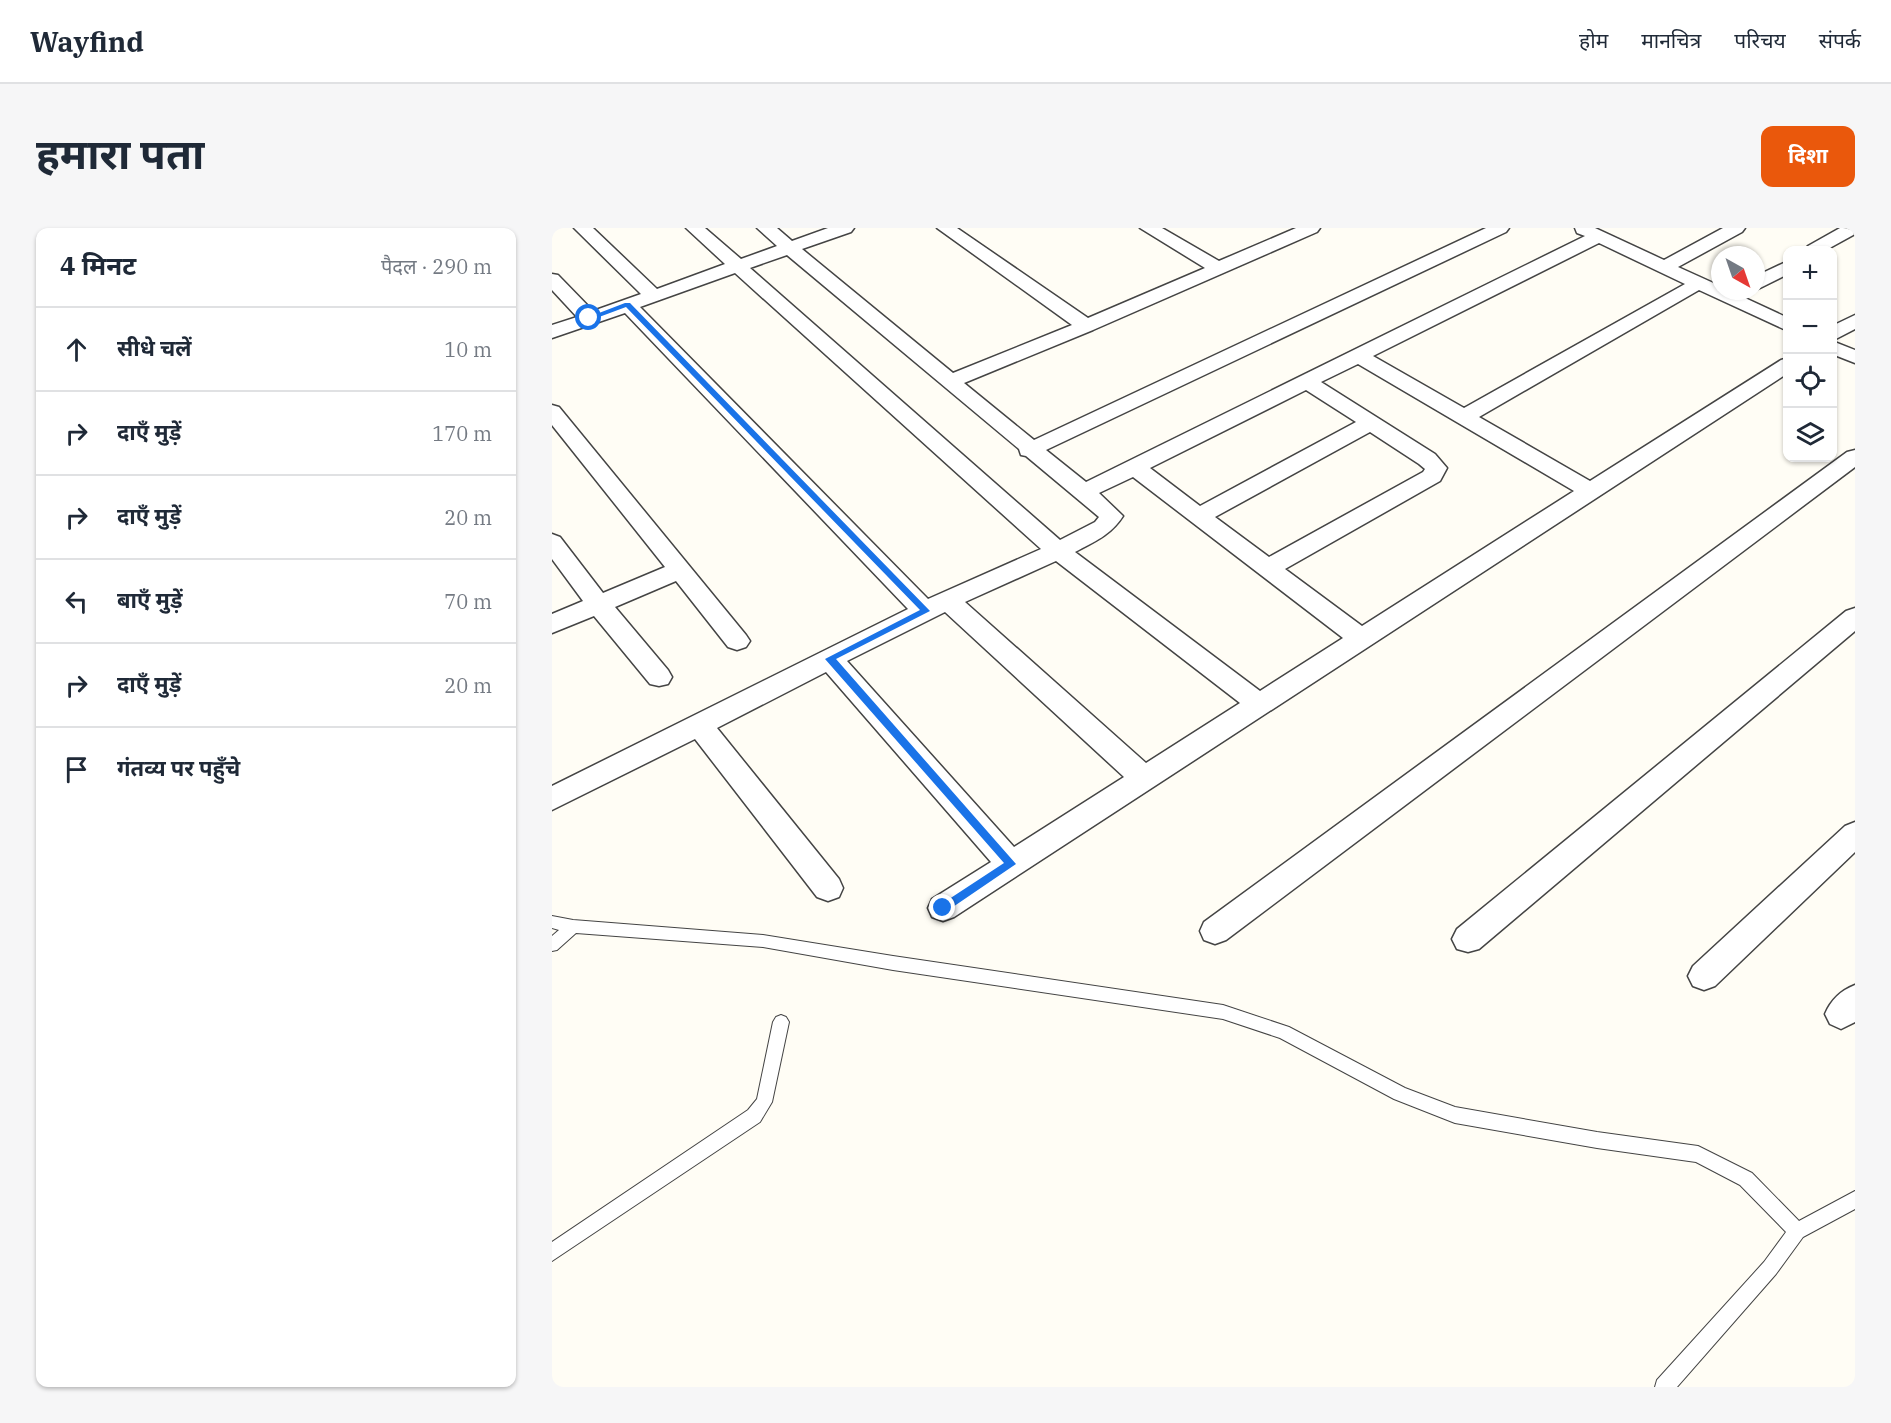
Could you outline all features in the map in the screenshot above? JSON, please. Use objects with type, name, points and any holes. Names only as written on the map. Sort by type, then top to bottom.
[{"type":"street","points":[[583,228],[653,295]]},
{"type":"street","points":[[695,228],[1058,551],[1259,704]]},
{"type":"street","points":[[552,799],[936,605],[1058,551],[1103,527],[1112,516],[1029,450],[951,381],[766,228]]},
{"type":"street","points":[[552,332],[845,228]]},
{"type":"street","points":[[946,228],[1086,326]]},
{"type":"street","points":[[1149,228],[1218,268]]},
{"type":"street","points":[[951,381],[1086,326],[1218,268],[1274,236],[1311,228]]},
{"type":"street","points":[[1029,450],[1500,228]]},
{"type":"street","points":[[1664,267],[1736,228]]},
{"type":"street","points":[[1821,246],[1853,228]]},
{"type":"street","points":[[1082,493],[1357,355],[1590,232],[1711,287]]},
{"type":"street","points":[[1765,279],[1783,269]]},
{"type":"street","points":[[552,279],[589,318]]},
{"type":"street","points":[[1464,417],[1699,283]]},
{"type":"street","points":[[1746,300],[1783,322]]},
{"type":"street","points":[[627,304],[936,605],[1144,778]]},
{"type":"street","points":[[1837,332],[1855,321]]},
{"type":"street","points":[[1837,349],[1855,357]]},
{"type":"street","points":[[1357,355],[1590,491]]},
{"type":"street","points":[[943,908],[1783,367]]},
{"type":"street","points":[[1268,568],[1432,476],[1436,468],[1428,459],[1306,381]]},
{"type":"street","points":[[552,411],[737,642]]},
{"type":"street","points":[[1199,516],[1370,423]]},
{"type":"street","points":[[1215,931],[1855,457]]},
{"type":"street","points":[[1134,467],[1361,638]]},
{"type":"street","points":[[552,542],[598,604],[659,677]]},
{"type":"street","points":[[552,624],[680,570]]},
{"type":"street","points":[[1468,939],[1855,617]]},
{"type":"street","points":[[830,659],[1011,864]]},
{"type":"street","points":[[699,725],[828,888]]},
{"type":"street","points":[[1704,976],[1855,834]]},
{"type":"lane","points":[[552,922],[573,926],[762,941],[893,963],[1223,1012],[1284,1032],[1400,1094],[1455,1115],[1597,1140],[1698,1154],[1746,1179],[1797,1231]]},
{"type":"lane","points":[[552,945],[573,926]]},
{"type":"lane","points":[[552,1251],[753,1116],[764,1102],[781,1022]]},
{"type":"lane","points":[[1664,1387],[1770,1268],[1797,1231],[1855,1200]]},
{"type":"route","points":[[589,318],[627,304],[925,611],[830,659],[1011,864],[943,908]]}]
